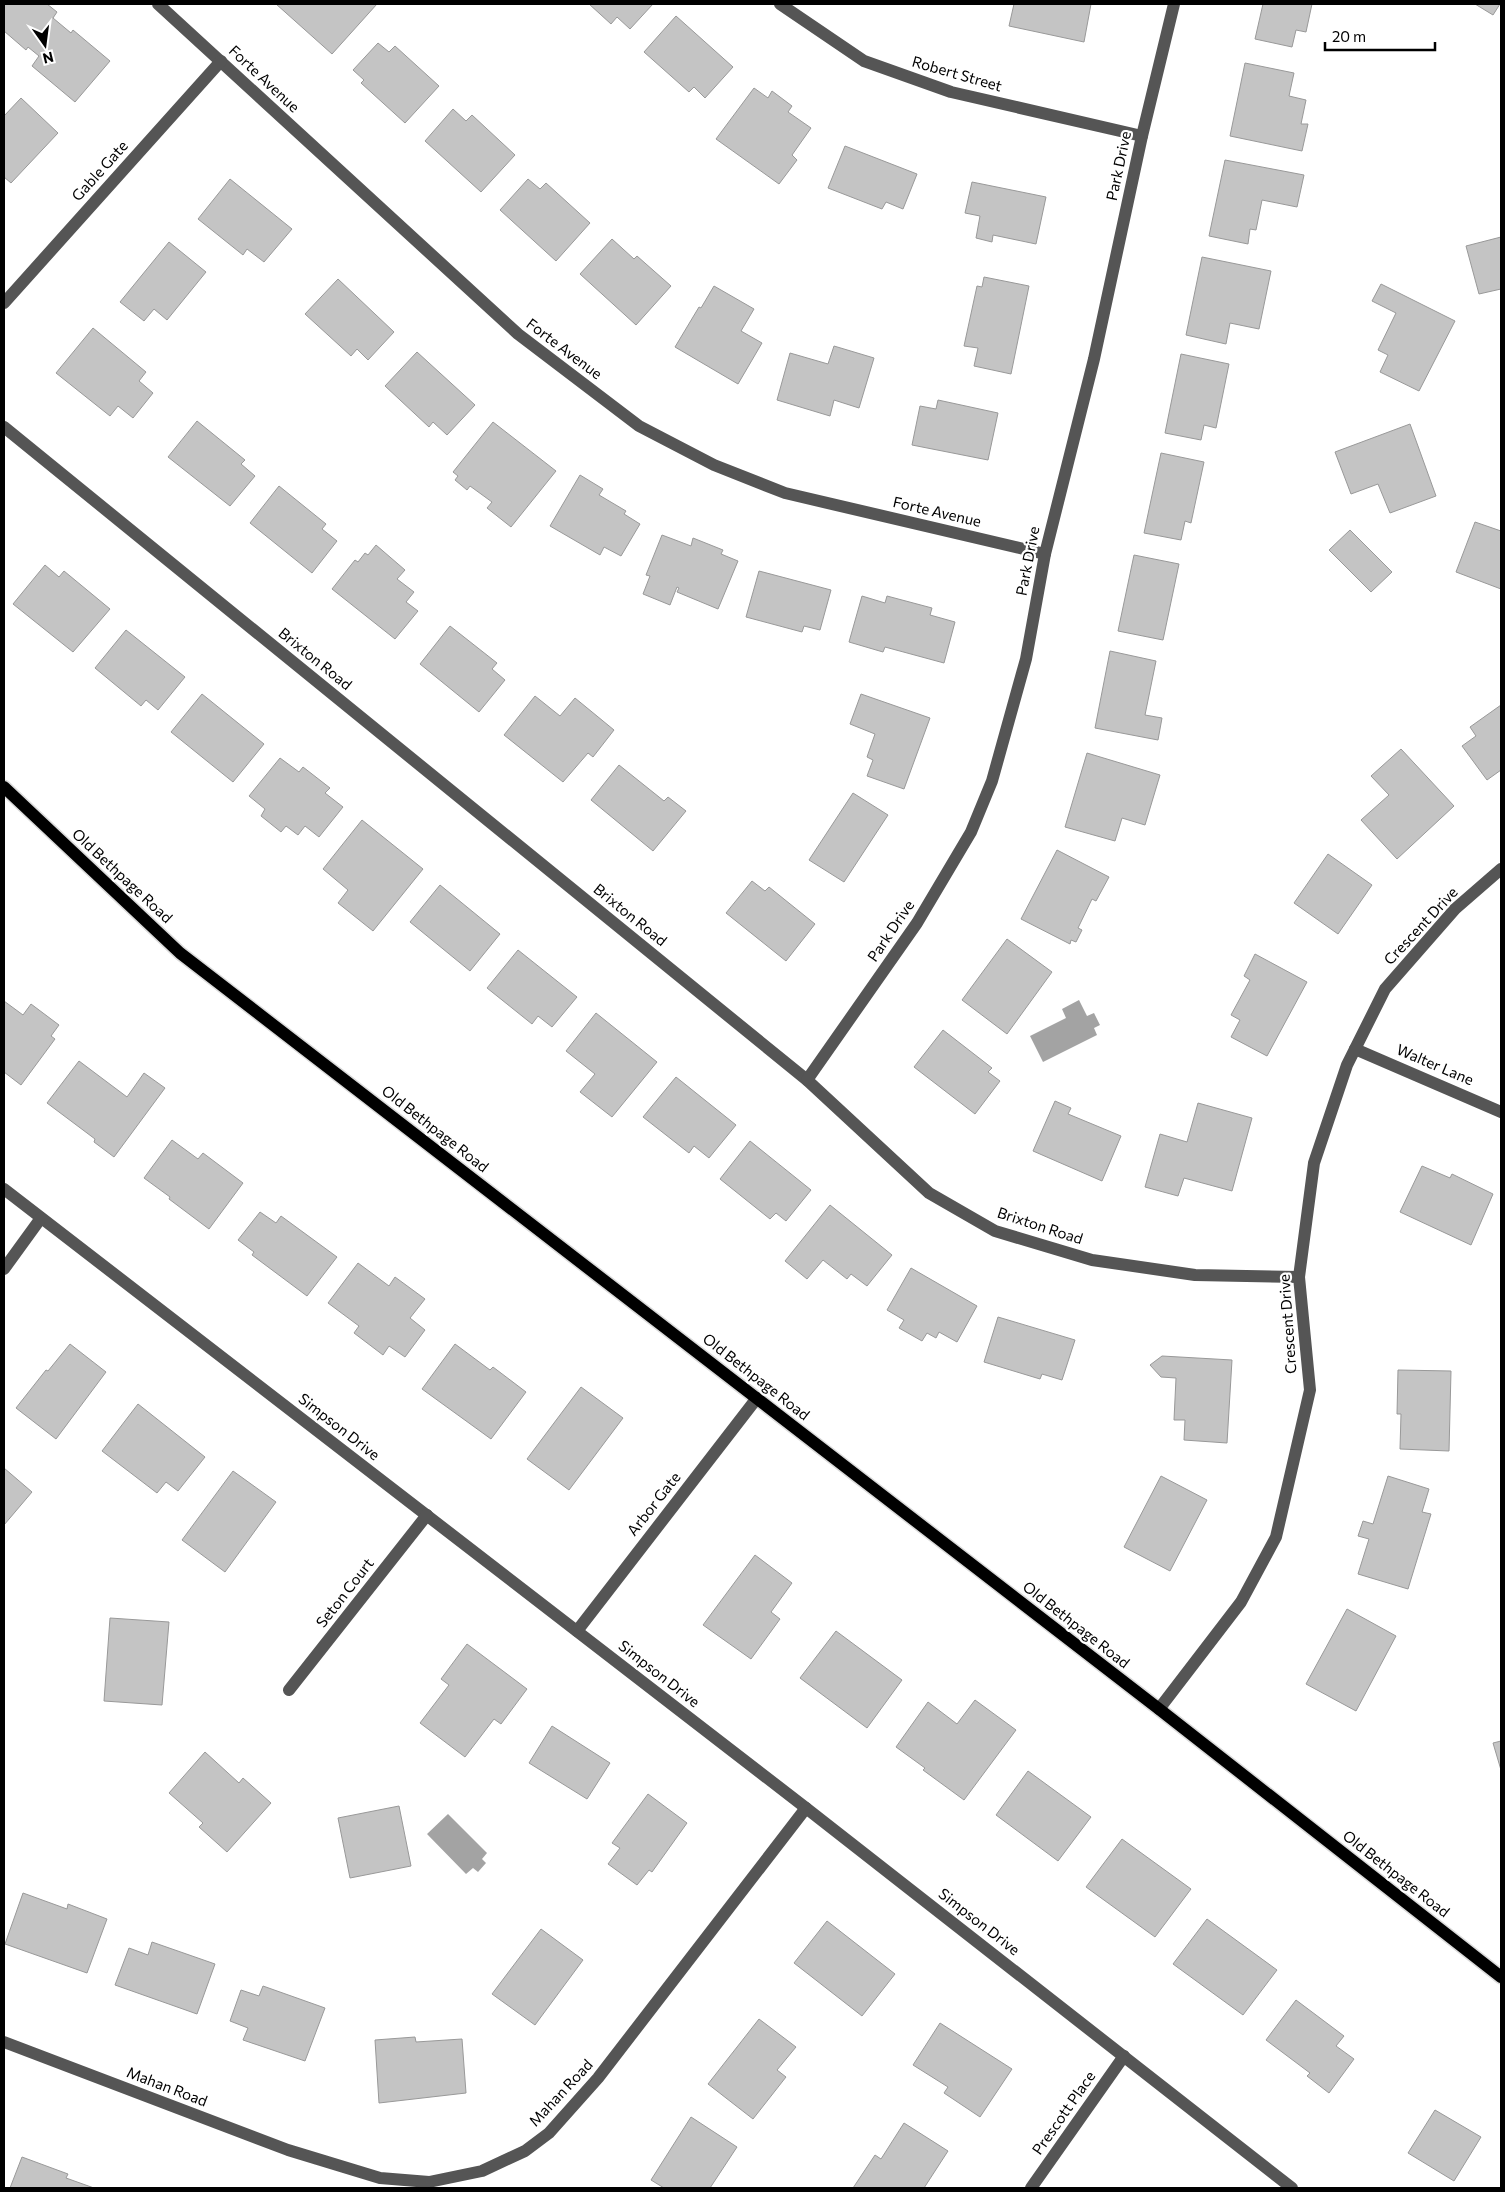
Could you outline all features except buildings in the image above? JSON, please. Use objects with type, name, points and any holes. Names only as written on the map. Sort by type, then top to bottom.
[{"type":"main road","name":"Old Bethpage Road","points":[[4,787],[180,953],[1159,1709],[1501,1977]]},
{"type":"street","name":"Forte Avenue","points":[[158,4],[518,334],[639,426],[714,465],[785,493],[1045,554]]},
{"type":"street","name":"Robert Street","points":[[780,4],[864,61],[951,92],[1142,136]]},
{"type":"street","name":"Park Drive","points":[[807,1080],[917,923],[971,832],[992,780],[1026,659],[1045,554],[1094,359],[1142,136],[1174,4]]},
{"type":"street","name":"Gable Gate","points":[[4,303],[221,61]]},
{"type":"street","name":"Brixton Road","points":[[4,427],[807,1080],[929,1193],[995,1231],[1092,1260],[1195,1275],[1299,1277]]},
{"type":"street","name":"Crescent Drive","points":[[1159,1709],[1241,1602],[1276,1537],[1310,1390],[1299,1277],[1314,1163],[1347,1065],[1385,989],[1455,909],[1501,869]]},
{"type":"street","name":"Walter Lane","points":[[1355,1049],[1501,1112]]},
{"type":"street","name":"Simpson Drive","points":[[4,1189],[806,1808],[1292,2188]]},
{"type":"street","points":[[4,1269],[41,1218]]},
{"type":"street","name":"Arbor Gate","points":[[577,1631],[757,1398]]},
{"type":"street","name":"Seton Court","points":[[289,1690],[427,1515]]},
{"type":"street","name":"Mahan Road","points":[[4,2042],[288,2150],[380,2178],[429,2182],[482,2171],[526,2151],[555,2126],[598,2078],[806,1808]]},
{"type":"street","name":"Prescott Place","points":[[1031,2188],[1124,2056]]},
{"type":"shaded area","points":[[1079,1000],[1087,1016],[1094,1013],[1100,1025],[1094,1028],[1097,1035],[1043,1062],[1030,1036],[1066,1018],[1062,1009]]},
{"type":"shaded area","points":[[448,1814],[487,1853],[482,1859],[486,1863],[478,1872],[473,1868],[466,1874],[427,1834]]}]
